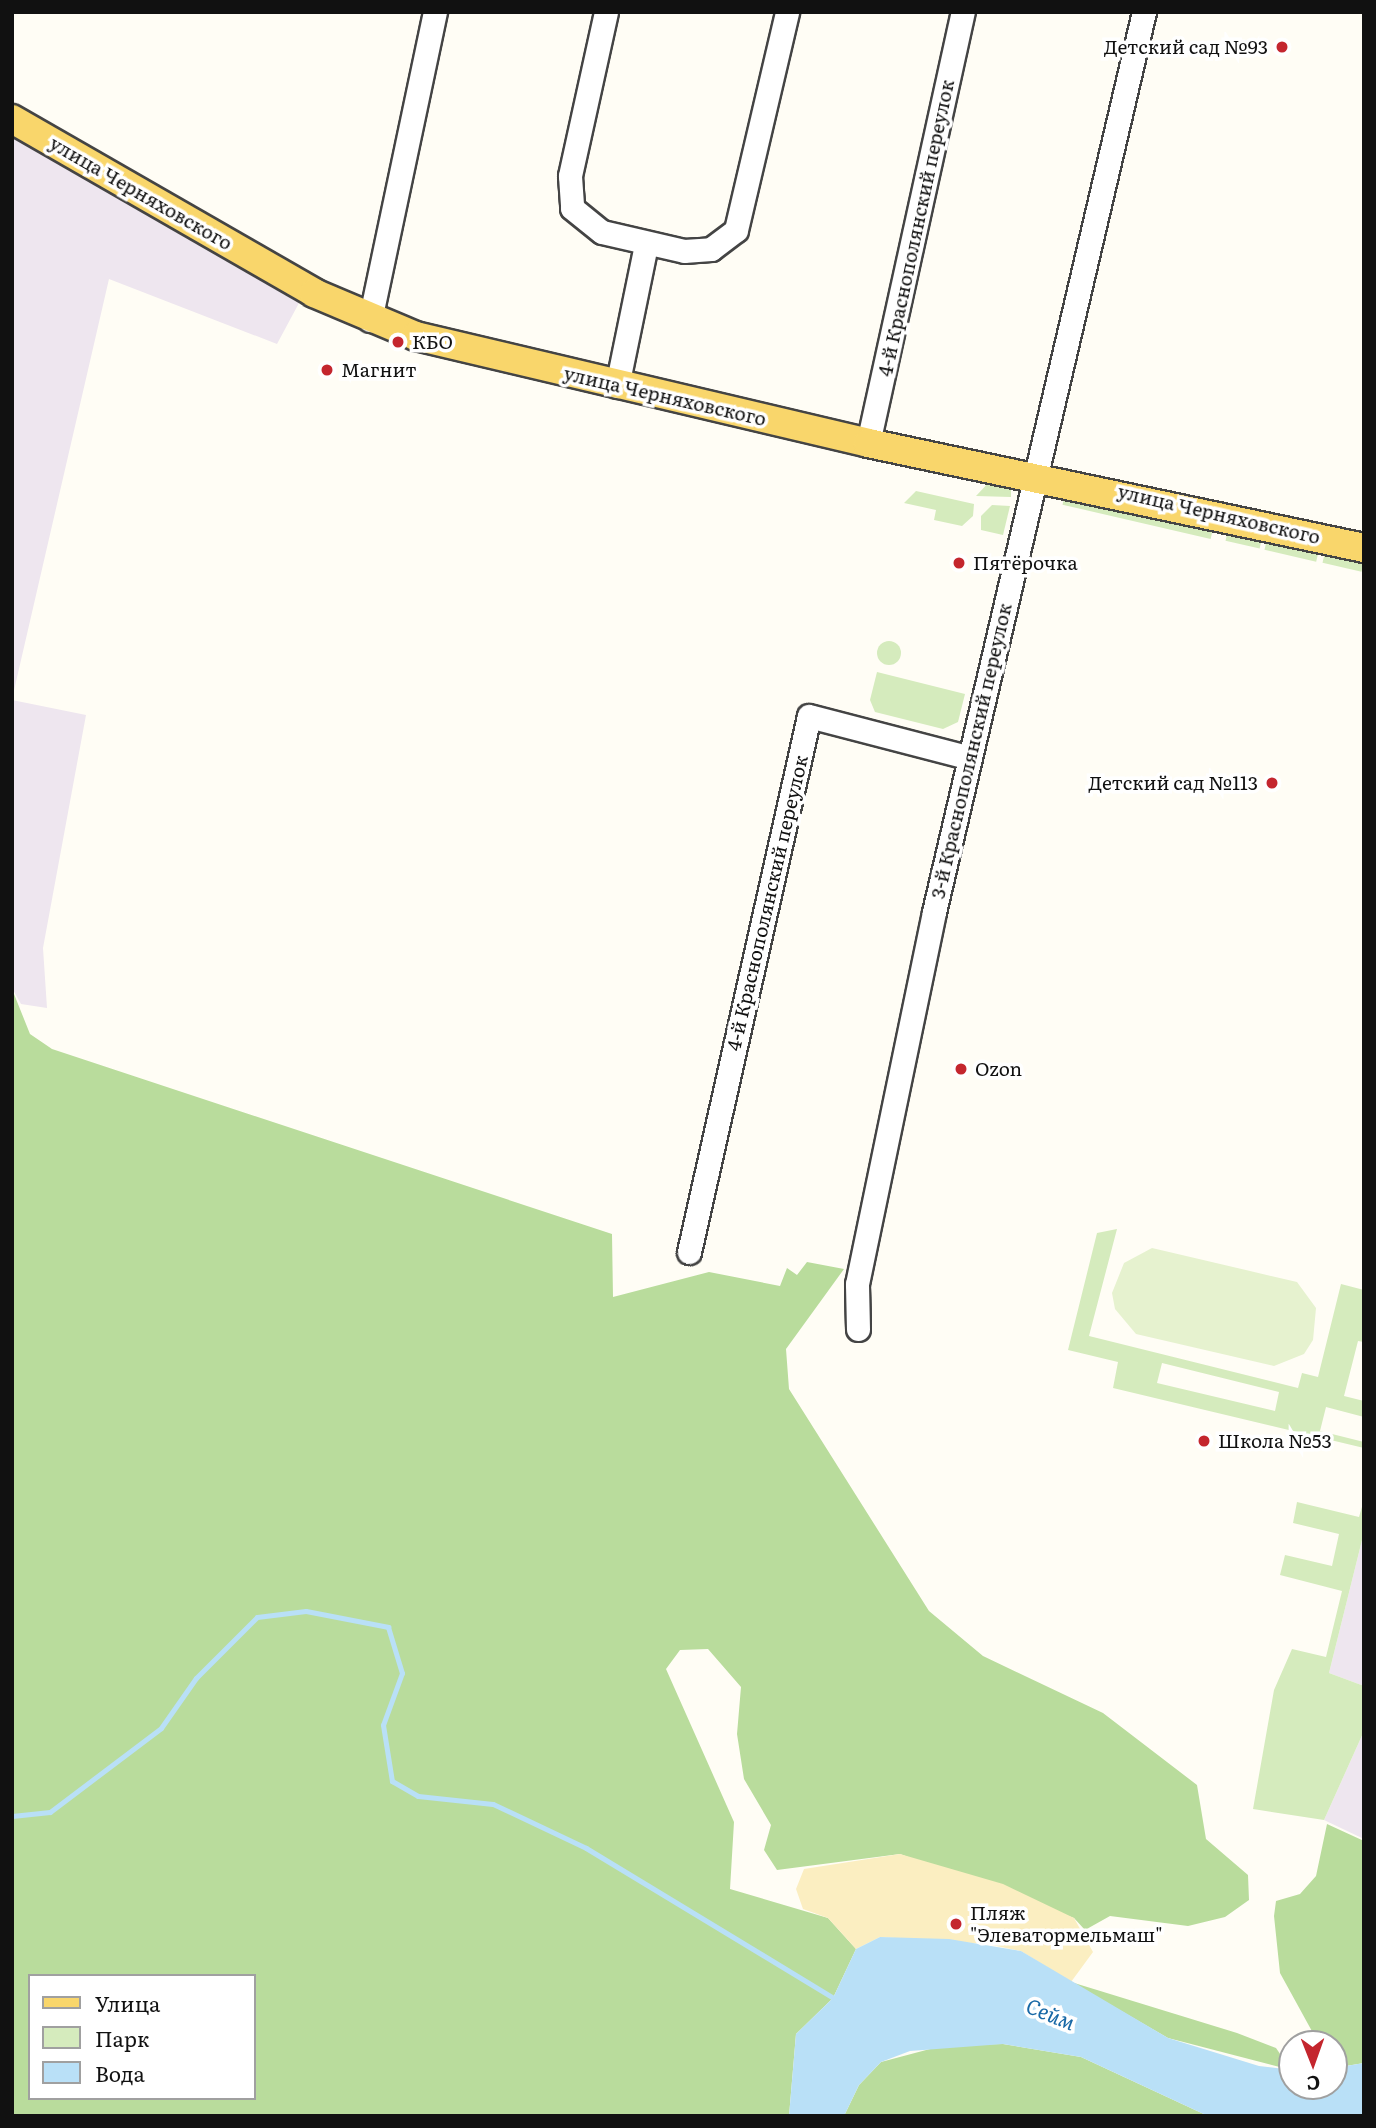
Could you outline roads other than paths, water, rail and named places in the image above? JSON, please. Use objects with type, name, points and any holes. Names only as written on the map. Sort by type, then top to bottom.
[{"type":"main road","name":"улица Черняховского","points":[[12,119],[370,320],[617,386],[868,443],[1037,475],[1364,548]]},
{"type":"street","points":[[370,320],[435,12]]},
{"type":"street","points":[[606,12],[569,192],[582,220],[646,245],[711,249],[736,230],[787,12]]},
{"type":"street","name":"4-й Краснополянский переулок","points":[[868,443],[964,12]]},
{"type":"street","name":"3-й Краснополянский переулок","points":[[858,1329],[857,1284],[970,758],[1144,12]]},
{"type":"street","points":[[617,386],[646,245]]},
{"type":"street","name":"4-й Краснополянский переулок","points":[[689,1252],[809,716],[970,758]]},
{"type":"water","name":"Сейм","points":[[880,1937],[949,1939],[1021,1951],[1168,2038],[1259,2066],[1278,2068],[1278,2100],[1348,2100],[1348,2066],[1364,2063],[1364,2116],[1208,2116],[1081,2057],[1003,2044],[910,2051],[881,2062],[859,2085],[844,2116],[789,2116],[796,2034],[833,1998],[856,1949]]},
{"type":"waterway","points":[[12,1816],[50,1812],[161,1728],[196,1678],[257,1617],[306,1611],[388,1627],[402,1673],[383,1725],[392,1781],[418,1796],[493,1804],[586,1848],[837,2000]]},
{"type":"place","name":"Детский сад №93","points":[[1282,47]]},
{"type":"place","name":"КБО","points":[[398,342]]},
{"type":"place","name":"Магнит","points":[[327,370]]},
{"type":"place","name":"Пятёрочка","points":[[959,563]]},
{"type":"place","name":"Детский сад №113","points":[[1272,783]]},
{"type":"place","name":"Ozon","points":[[961,1069]]},
{"type":"place","name":"Школа №53","points":[[1204,1441]]},
{"type":"place","name":"Пляж \"Элеватормельмаш\"","points":[[956,1924]]}]
